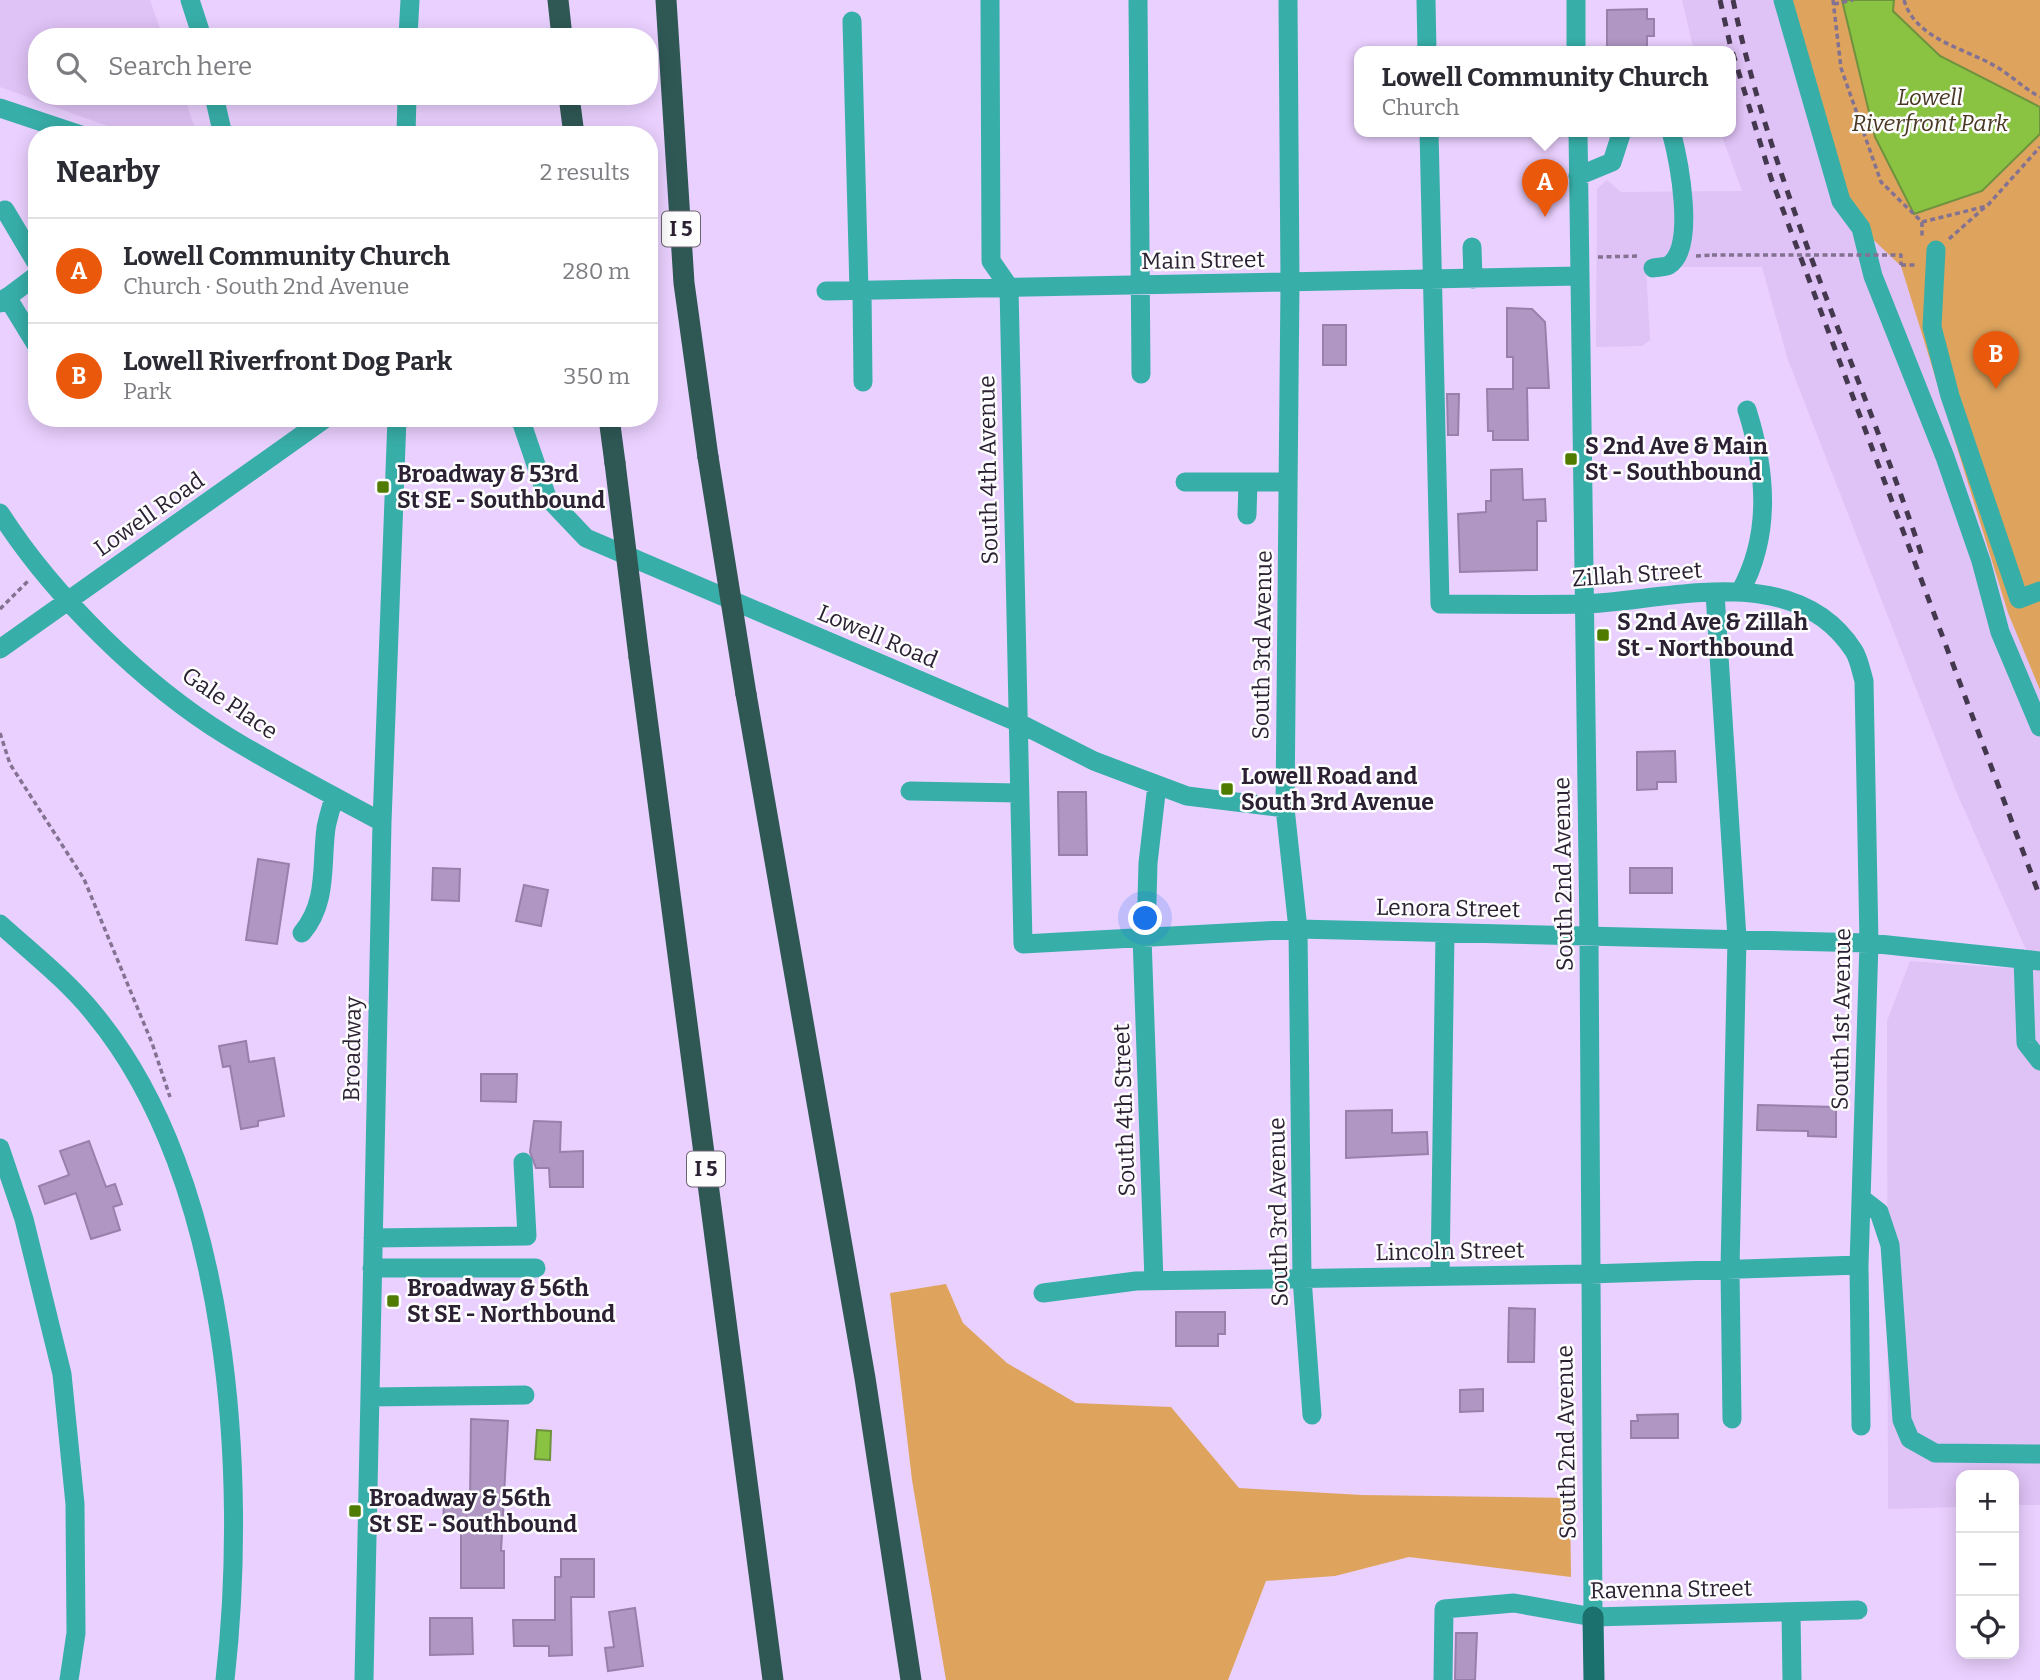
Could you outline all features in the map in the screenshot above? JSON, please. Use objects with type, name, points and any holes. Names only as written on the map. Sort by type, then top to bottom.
[{"type":"highway","points":[[558,0],[561,28]]},
{"type":"highway","name":"I 5","points":[[666,0],[684,283],[708,457],[746,695],[865,1378],[911,1680]]},
{"type":"highway","points":[[570,105],[573,126]]},
{"type":"highway","name":"I 5","points":[[610,427],[773,1680]]},
{"type":"main road","points":[[1593,1617],[1594,1680]]},
{"type":"street","points":[[190,0],[199,28]]},
{"type":"street","points":[[408,28],[410,0]]},
{"type":"street","points":[[990,0],[991,261],[1009,287]]},
{"type":"street","points":[[1138,0],[1142,285],[1140,373]]},
{"type":"street","name":"South 3rd Avenue","points":[[1288,0],[1290,283],[1286,808],[1298,929],[1301,1278],[1312,1415]]},
{"type":"street","points":[[1426,0],[1427,46]]},
{"type":"street","points":[[1576,0],[1576,46]]},
{"type":"street","points":[[1783,0],[1841,201],[1861,228],[1873,276],[1945,457],[1981,561],[2000,632],[2040,727]]},
{"type":"street","points":[[852,21],[863,382]]},
{"type":"street","points":[[216,105],[221,126]]},
{"type":"street","points":[[405,126],[407,105]]},
{"type":"street","points":[[0,108],[54,126]]},
{"type":"street","points":[[1429,137],[1433,279]]},
{"type":"street","name":"South 2nd Avenue","points":[[1577,137],[1589,936],[1593,1617]]},
{"type":"street","points":[[1578,176],[1612,162],[1620,137]]},
{"type":"street","points":[[1653,268],[1670,265],[1677,256],[1683,229],[1684,190],[1672,137]]},
{"type":"street","points":[[5,210],[28,249]]},
{"type":"street","points":[[1472,247],[1474,279]]},
{"type":"street","points":[[1937,250],[1932,327],[1951,396],[2019,599],[2040,592]]},
{"type":"street","name":"Main Street","points":[[827,291],[1580,276]]},
{"type":"street","name":"Zillah Street","points":[[1433,279],[1440,604],[1585,604],[1741,590],[1786,598],[1830,623]]},
{"type":"street","points":[[28,282],[4,300],[28,333]]},
{"type":"street","name":"South 4th Avenue","points":[[1009,287],[1023,944]]},
{"type":"street","points":[[1741,590],[1755,564],[1763,530],[1760,452],[1747,410]]},
{"type":"street","name":"Lowell Road","points":[[0,649],[313,427]]},
{"type":"street","name":"Broadway","points":[[364,1680],[382,822],[397,427]]},
{"type":"street","name":"Lowell Road","points":[[523,427],[547,497],[586,538],[1017,722],[1094,761],[1187,796],[1286,808]]},
{"type":"street","points":[[1185,482],[1288,482]]},
{"type":"street","points":[[1247,515],[1248,482]]},
{"type":"street","name":"Gale Place","points":[[0,513],[68,602],[155,682],[216,728],[382,822]]},
{"type":"street","points":[[1715,593],[1737,938],[1731,1269],[1732,1419]]},
{"type":"street","name":"South 1st Avenue","points":[[1830,623],[1854,652],[1864,681],[1868,943],[1859,1265],[1861,1426]]},
{"type":"street","name":"South 4th Street","points":[[1154,1281],[1144,937],[1148,863],[1157,785]]},
{"type":"street","points":[[910,791],[1019,793]]},
{"type":"street","points":[[302,933],[312,921],[322,890],[326,829],[334,796]]},
{"type":"street","points":[[0,924],[48,966],[95,1015],[140,1085],[180,1169],[200,1240],[217,1328],[231,1432],[233,1604],[225,1680]]},
{"type":"street","name":"Lenora Street","points":[[1023,944],[1298,929],[1868,943],[2031,960]]},
{"type":"street","points":[[1440,1276],[1445,933]]},
{"type":"street","points":[[2031,960],[2026,1043],[2040,1061]]},
{"type":"street","points":[[0,1148],[24,1219],[62,1374],[75,1504],[76,1633],[69,1680]]},
{"type":"street","points":[[373,1238],[527,1236],[523,1162]]},
{"type":"street","points":[[1861,1198],[1879,1212],[1890,1245],[1902,1420],[1910,1439],[1935,1453],[2040,1454]]},
{"type":"street","name":"Lincoln Street","points":[[1043,1293],[1154,1281],[1589,1274],[1859,1265]]},
{"type":"street","points":[[372,1268],[536,1268]]},
{"type":"street","points":[[370,1397],[525,1395]]},
{"type":"street","name":"Ravenna Street","points":[[1443,1680],[1444,1609],[1514,1603],[1593,1617],[1858,1610]]},
{"type":"street","points":[[1791,1612],[1791,1680]]},
{"type":"path","points":[[1853,0],[1833,2],[1841,68],[1881,182],[1922,222],[1987,206]]},
{"type":"path","points":[[1903,0],[1908,13],[1948,46],[1995,66],[2040,97]]},
{"type":"path","points":[[1937,250],[1987,206],[2040,147]]},
{"type":"path","points":[[1712,256],[1901,255],[1900,265]]},
{"type":"path","points":[[0,733],[10,764],[84,879],[147,1031],[172,1101]]},
{"type":"shaded area","points":[[0,0],[150,0],[160,28],[28,28],[28,97],[0,87]]},
{"type":"shaded area","points":[[1682,0],[1783,0],[1861,228],[1901,265],[2008,613],[2040,690],[2040,1505],[2019,1505],[2019,1470],[1956,1470],[1956,1507],[1888,1509],[1887,1021],[1910,961],[2035,970],[1956,791],[1788,360],[1762,267],[1646,267],[1650,340],[1642,346],[1596,347],[1597,189],[1607,180],[1621,192],[1742,191],[1722,137],[1736,137],[1736,46],[1693,46]]},
{"type":"shaded area","points":[[1842,0],[1894,0],[1893,11],[1940,56],[2040,107],[2040,134],[1982,191],[1914,214],[1875,137]]},
{"type":"shaded area","points":[[50,105],[187,105],[194,126],[107,126]]},
{"type":"shaded area","points":[[537,1430],[551,1431],[550,1460],[535,1459]]},
{"type":"green space","name":"Lowell Riverfront Park","points":[[1783,0],[2040,0],[2040,690],[2008,613],[1901,266],[1861,228],[1841,201]]},
{"type":"green space","points":[[946,1284],[963,1323],[1007,1363],[1076,1403],[1171,1407],[1239,1488],[1362,1495],[1570,1498],[1571,1577],[1409,1557],[1335,1576],[1266,1581],[1228,1680],[946,1680],[912,1480],[890,1293]]},
{"type":"building","points":[[1647,9],[1647,19],[1654,19],[1654,36],[1647,36],[1647,46],[1607,46],[1607,10]]},
{"type":"building","points":[[1507,308],[1532,309],[1545,322],[1549,388],[1527,388],[1528,440],[1493,440],[1493,431],[1488,431],[1487,389],[1513,389],[1513,357],[1507,357]]},
{"type":"building","points":[[1323,325],[1346,325],[1346,365],[1323,365]]},
{"type":"building","points":[[1447,394],[1459,394],[1458,435],[1448,435]]},
{"type":"building","points":[[1522,469],[1523,500],[1545,499],[1546,521],[1537,521],[1537,570],[1460,572],[1458,514],[1486,512],[1486,501],[1491,501],[1491,470]]},
{"type":"building","points":[[1675,751],[1676,782],[1657,782],[1657,789],[1637,790],[1637,752]]},
{"type":"building","points":[[1058,792],[1086,792],[1087,855],[1059,855]]},
{"type":"building","points":[[258,859],[289,864],[277,944],[246,940]]},
{"type":"building","points":[[433,868],[460,869],[459,901],[432,900]]},
{"type":"building","points":[[1630,868],[1672,868],[1672,893],[1630,893]]},
{"type":"building","points":[[524,885],[548,890],[541,926],[516,921]]},
{"type":"building","points":[[246,1041],[249,1062],[274,1058],[284,1116],[258,1121],[258,1126],[241,1129],[230,1066],[223,1067],[219,1046]]},
{"type":"building","points":[[481,1074],[517,1074],[516,1102],[481,1101]]},
{"type":"building","points":[[1758,1105],[1836,1107],[1836,1137],[1808,1136],[1808,1131],[1757,1130]]},
{"type":"building","points":[[1392,1110],[1392,1133],[1427,1132],[1428,1154],[1346,1158],[1346,1111]]},
{"type":"building","points":[[534,1121],[561,1122],[560,1152],[583,1151],[583,1187],[550,1187],[549,1168],[536,1168],[530,1152]]},
{"type":"building","points":[[89,1141],[106,1187],[115,1184],[122,1204],[113,1207],[120,1230],[91,1239],[76,1193],[45,1204],[39,1186],[69,1175],[60,1151]]},
{"type":"building","points":[[1509,1308],[1535,1309],[1534,1362],[1508,1362]]},
{"type":"building","points":[[1176,1312],[1225,1312],[1225,1334],[1218,1334],[1218,1346],[1176,1346]]},
{"type":"building","points":[[1483,1389],[1483,1411],[1460,1412],[1460,1390]]},
{"type":"building","points":[[1678,1414],[1678,1438],[1631,1438],[1631,1421],[1638,1421],[1637,1415]]},
{"type":"building","points":[[471,1419],[508,1421],[501,1551],[504,1551],[504,1588],[461,1588],[461,1527],[443,1527],[444,1502],[470,1503]]},
{"type":"building","points":[[561,1559],[594,1559],[594,1597],[571,1597],[572,1655],[549,1656],[549,1646],[514,1646],[513,1620],[555,1620],[555,1577],[561,1577]]},
{"type":"building","points":[[635,1608],[643,1666],[608,1671],[605,1648],[614,1647],[609,1612]]},
{"type":"building","points":[[430,1618],[472,1618],[473,1654],[430,1655]]},
{"type":"building","points":[[1456,1633],[1477,1633],[1475,1680],[1455,1680]]},
{"type":"railway","points":[[1720,0],[1731,46]]},
{"type":"railway","points":[[1733,0],[1750,71],[1794,211],[1922,556]]},
{"type":"railway","points":[[1736,64],[1771,178],[2040,897]]},
{"type":"place","name":"Lowell Community Church","points":[[1545,217]]},
{"type":"place","name":"Lowell Riverfront Dog Park","points":[[1996,389]]},
{"type":"place","name":"S 2nd Ave & Main St - Southbound","points":[[1571,459]]},
{"type":"place","name":"Broadway & 53rd St SE - Southbound","points":[[383,487]]},
{"type":"place","name":"S 2nd Ave & Zillah St - Northbound","points":[[1603,635]]},
{"type":"place","name":"Lowell Road and South 3rd Avenue","points":[[1227,789]]},
{"type":"place","name":"Broadway & 56th St SE - Northbound","points":[[393,1301]]},
{"type":"place","name":"Broadway & 56th St SE - Southbound","points":[[355,1511]]}]
